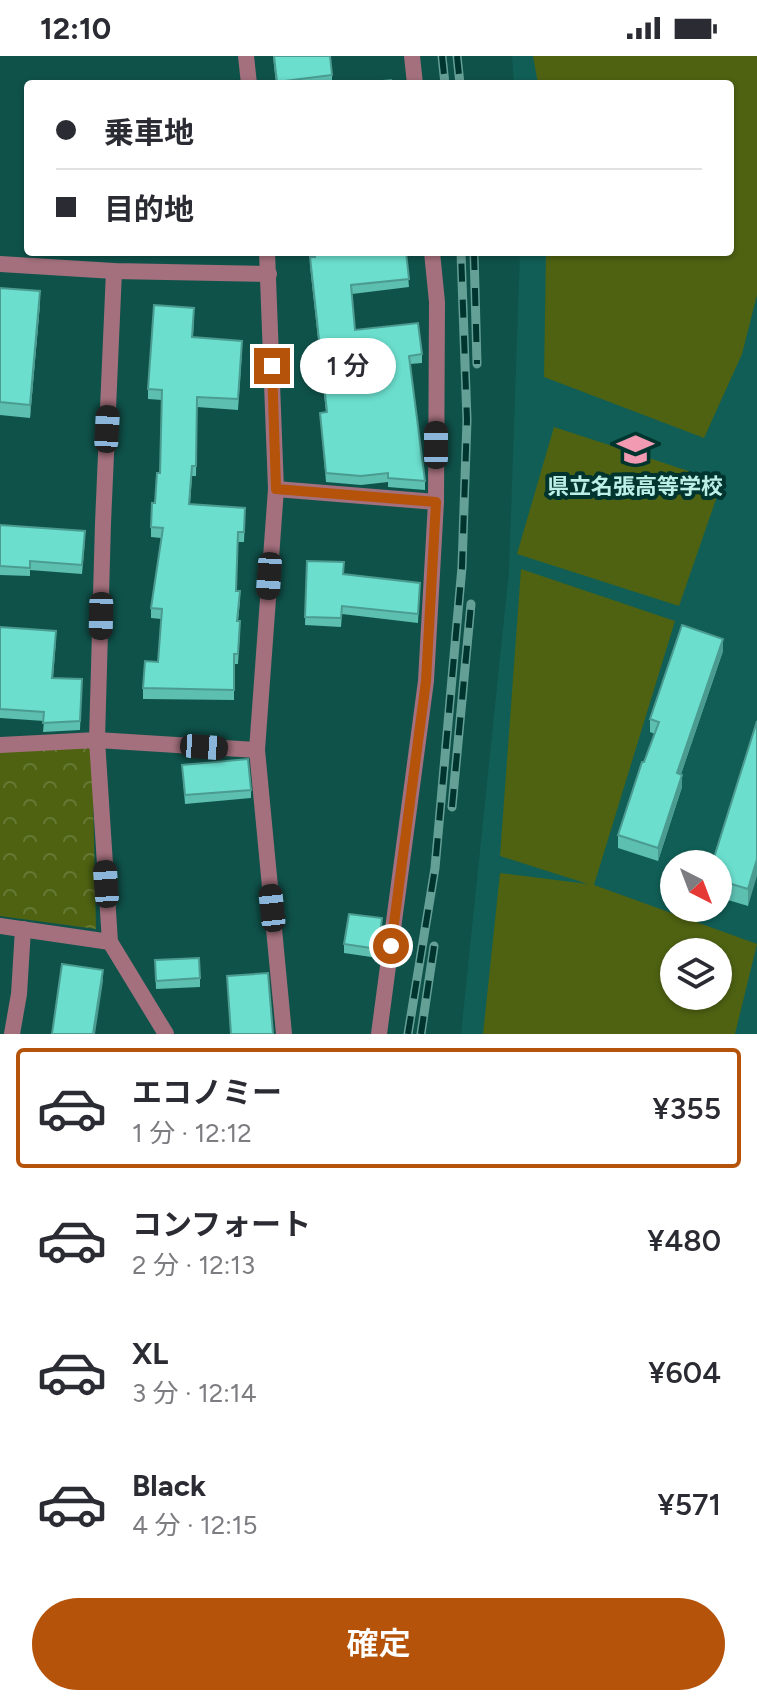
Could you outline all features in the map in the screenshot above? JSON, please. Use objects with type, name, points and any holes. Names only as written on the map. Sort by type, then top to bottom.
[{"type":"street","points":[[246,56],[249,80]]},
{"type":"street","points":[[412,56],[415,80]]},
{"type":"street","points":[[267,256],[276,489],[257,750],[284,1034]]},
{"type":"street","points":[[379,1034],[426,681],[436,502],[437,302],[432,256]]},
{"type":"street","points":[[0,264],[114,271],[269,274]]},
{"type":"street","points":[[114,271],[97,740],[110,942],[166,1034]]},
{"type":"street","points":[[276,489],[436,502]]},
{"type":"street","points":[[0,745],[97,740],[257,750]]},
{"type":"street","points":[[0,926],[110,942]]},
{"type":"street","points":[[12,1034],[19,994],[23,929]]},
{"type":"shaded area","name":"県立名張高等学校","points":[[512,56],[757,56],[757,1034],[461,1034],[509,571],[520,256],[734,256],[734,80],[514,80]]},
{"type":"green space","points":[[533,56],[757,56],[757,295],[742,354],[704,438],[544,377],[546,256],[734,256],[734,80],[537,80]]},
{"type":"green space","points":[[554,427],[722,482],[679,606],[517,554]]},
{"type":"green space","points":[[521,569],[675,621],[594,885],[660,909],[660,922],[696,922],[757,944],[735,1034],[483,1034],[500,873],[588,884],[500,856]]},
{"type":"green space","points":[[92,748],[96,929],[0,916],[0,749]]},
{"type":"building","points":[[274,56],[330,56],[332,75],[277,80]]},
{"type":"building","points":[[406,256],[409,279],[351,285],[355,330],[418,323],[422,354],[409,356],[425,481],[388,478],[388,473],[361,476],[326,473],[320,413],[327,412],[310,257]]},
{"type":"building","points":[[0,288],[40,291],[30,405],[0,402]]},
{"type":"building","points":[[154,305],[194,308],[192,337],[242,341],[238,399],[197,397],[196,466],[192,466],[189,504],[245,508],[244,532],[238,532],[236,591],[240,591],[237,621],[240,621],[238,654],[234,654],[234,690],[143,688],[145,661],[158,662],[162,609],[151,608],[163,528],[151,527],[157,473],[160,473],[162,390],[148,389]]},
{"type":"building","points":[[0,525],[85,531],[82,565],[30,561],[30,568],[0,566]]},
{"type":"building","points":[[307,561],[344,562],[343,574],[420,583],[418,614],[342,606],[341,618],[305,617]]},
{"type":"building","points":[[682,625],[723,639],[677,773],[682,775],[658,848],[618,835],[659,722],[650,719]]},
{"type":"building","points":[[0,627],[56,631],[52,678],[82,679],[80,721],[43,723],[44,712],[0,709]]},
{"type":"building","points":[[757,721],[757,859],[748,889],[732,884],[732,850],[716,850]]},
{"type":"building","points":[[248,759],[251,790],[185,795],[182,765]]},
{"type":"building","points":[[349,914],[382,918],[378,949],[344,944]]},
{"type":"building","points":[[199,958],[200,978],[156,981],[155,960]]},
{"type":"building","points":[[62,964],[103,970],[93,1034],[52,1034]]},
{"type":"building","points":[[268,973],[273,1034],[231,1034],[227,976]]},
{"type":"railway","points":[[442,56],[445,80]]},
{"type":"railway","points":[[457,56],[460,80]]},
{"type":"railway","points":[[408,1034],[435,868],[462,567],[467,420],[461,256]]},
{"type":"railway","points":[[474,256],[477,364]]},
{"type":"railway","points":[[452,807],[471,604]]},
{"type":"railway","points":[[421,1034],[434,946]]},
{"type":"place","name":"県立名張高等学校","points":[[635,450]]},
{"type":"route","points":[[272,366],[276,489],[436,502],[426,681],[391,946]]}]
